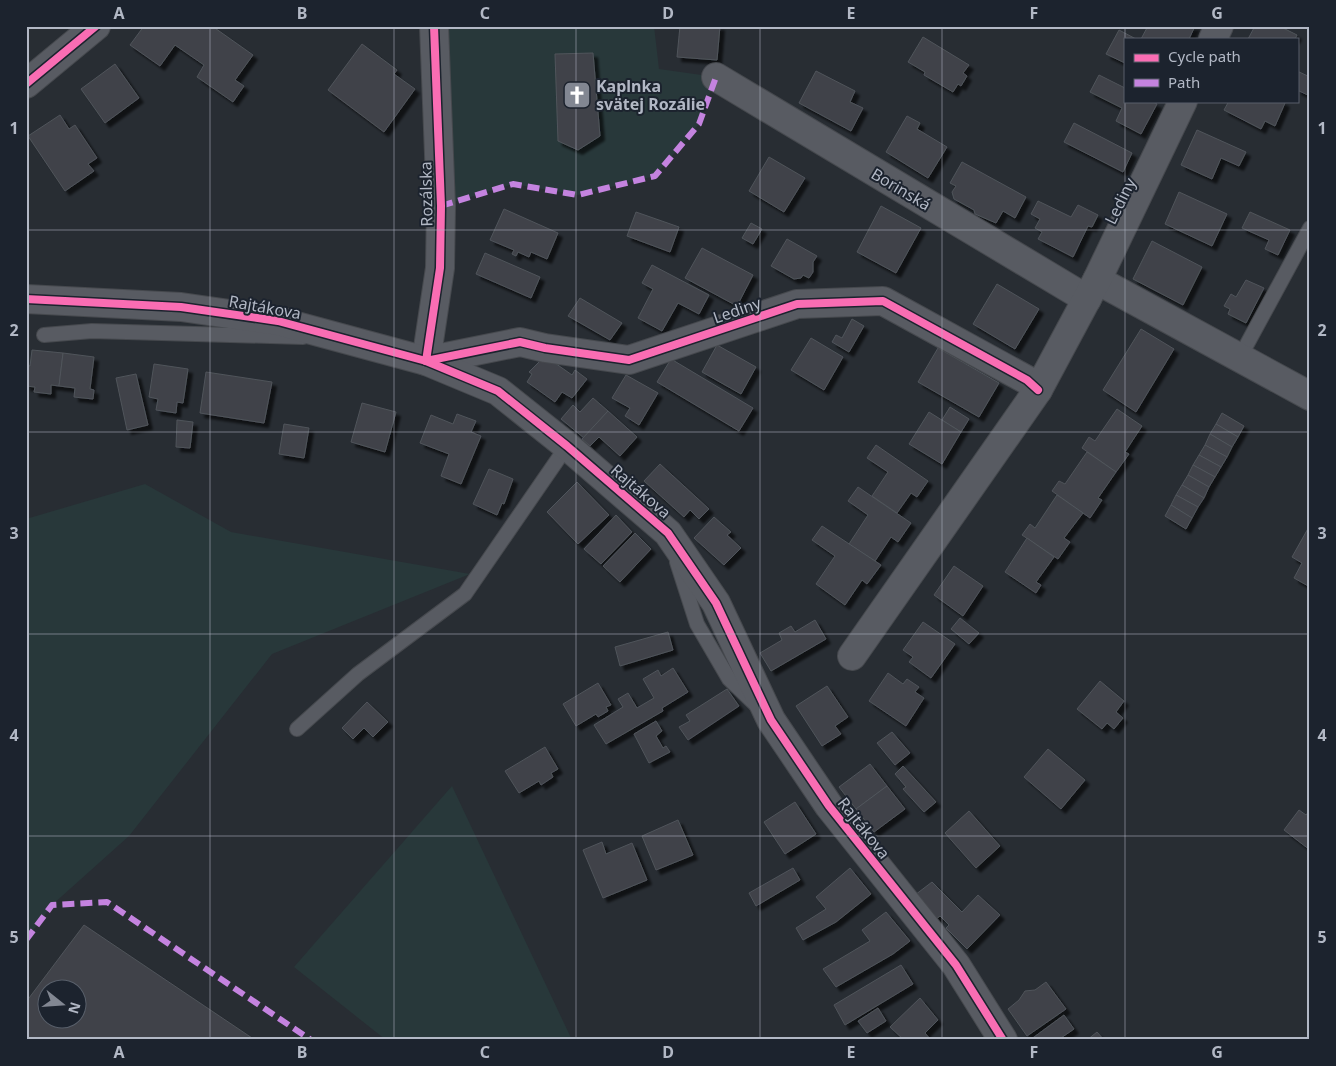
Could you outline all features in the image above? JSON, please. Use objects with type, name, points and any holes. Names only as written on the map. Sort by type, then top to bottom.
[{"type":"street","points":[[26,84],[41,74],[96,26]]},
{"type":"street","name":"Rozálska","points":[[426,361],[440,268],[440,206],[434,26]]},
{"type":"street","points":[[1213,38],[1219,26]]},
{"type":"street","name":"Borinská","points":[[716,77],[1092,290],[1240,357],[1310,396]]},
{"type":"street","name":"Lediny","points":[[852,656],[1038,390],[1092,290],[1183,102]]},
{"type":"street","name":"Rajtákova","points":[[26,299],[181,307],[278,322],[426,361],[498,391],[567,446],[668,533],[716,602],[771,720],[829,806],[956,965],[1003,1040]]},
{"type":"street","name":"Lediny","points":[[426,361],[520,342],[545,348],[629,360],[797,304],[883,302],[1027,380],[1038,390]]},
{"type":"lane","points":[[1240,357],[1310,228]]},
{"type":"lane","points":[[44,335],[92,331],[344,338]]},
{"type":"lane","points":[[297,729],[358,674],[465,594],[567,446]]},
{"type":"shaded area","points":[[434,26],[654,26],[659,69],[716,77],[699,124],[655,176],[578,195],[513,184],[441,206]]},
{"type":"shaded area","points":[[145,484],[231,532],[470,574],[272,654],[129,836],[52,905],[26,940],[26,519]]},
{"type":"shaded area","points":[[452,786],[572,1040],[386,1040],[294,967]]},
{"type":"building","points":[[144,26],[212,26],[253,55],[235,80],[244,86],[233,102],[197,77],[204,65],[175,45],[160,66],[130,45]]},
{"type":"building","points":[[680,26],[720,26],[717,60],[677,57]]},
{"type":"building","points":[[1148,26],[1195,26],[1189,38],[1142,38]]},
{"type":"building","points":[[1255,26],[1279,26],[1297,35],[1296,38],[1249,38]]},
{"type":"building","points":[[1119,30],[1134,38],[1124,38],[1124,63],[1106,54]]},
{"type":"building","points":[[923,37],[969,65],[963,73],[967,76],[961,86],[958,84],[953,92],[924,75],[925,72],[908,62]]},
{"type":"building","points":[[362,44],[397,70],[394,74],[415,89],[384,132],[328,90]]},
{"type":"building","name":"Kaplnka svätej Rozálie","points":[[593,53],[600,136],[578,150],[558,141],[555,54]]},
{"type":"building","points":[[115,64],[139,98],[105,123],[81,89]]},
{"type":"building","points":[[816,71],[855,91],[850,102],[863,108],[851,131],[799,103]]},
{"type":"building","points":[[1298,71],[1310,77],[1310,96],[1298,90]]},
{"type":"building","points":[[1099,75],[1124,88],[1124,102],[1153,102],[1157,104],[1141,134],[1116,121],[1122,108],[1090,92]]},
{"type":"building","points":[[1228,102],[1285,103],[1275,126],[1265,121],[1261,129],[1224,110]]},
{"type":"building","points":[[60,115],[69,129],[75,125],[97,158],[88,164],[94,171],[65,191],[28,136]]},
{"type":"building","points":[[907,116],[920,123],[917,129],[947,147],[928,178],[886,152]]},
{"type":"building","points":[[1074,123],[1132,153],[1123,172],[1064,142]]},
{"type":"building","points":[[1197,130],[1246,152],[1239,166],[1221,158],[1212,179],[1181,165]]},
{"type":"building","points":[[769,157],[805,178],[784,212],[749,191]]},
{"type":"building","points":[[962,162],[1026,197],[1015,218],[1003,211],[996,223],[975,214],[974,210],[954,199],[952,192],[956,186],[950,183]]},
{"type":"building","points":[[1179,192],[1227,214],[1212,246],[1165,224]]},
{"type":"building","points":[[1038,201],[1071,217],[1078,205],[1098,215],[1092,227],[1088,226],[1073,257],[1038,239],[1042,232],[1035,228],[1040,219],[1031,214]]},
{"type":"building","points":[[881,206],[921,228],[896,273],[857,252]]},
{"type":"building","points":[[504,209],[558,233],[547,259],[531,252],[529,257],[518,252],[516,256],[512,254],[514,250],[490,240]]},
{"type":"building","points":[[636,212],[679,227],[670,252],[627,236]]},
{"type":"building","points":[[1250,212],[1290,230],[1278,255],[1265,249],[1269,240],[1242,228]]},
{"type":"building","points":[[751,223],[762,229],[753,244],[742,238]]},
{"type":"building","points":[[787,239],[817,256],[813,262],[813,272],[809,278],[803,275],[801,278],[794,279],[771,266]]},
{"type":"building","points":[[1152,241],[1202,267],[1183,305],[1133,279]]},
{"type":"building","points":[[702,248],[753,275],[737,306],[685,278]]},
{"type":"building","points":[[485,253],[540,277],[531,298],[476,274]]},
{"type":"building","points":[[652,265],[709,295],[699,314],[678,303],[662,331],[638,318],[653,289],[642,283]]},
{"type":"building","points":[[1246,280],[1264,288],[1246,323],[1228,314],[1230,309],[1224,306],[1231,294],[1236,297]]},
{"type":"building","points":[[997,284],[1039,309],[1015,349],[973,324]]},
{"type":"building","points":[[580,298],[622,323],[610,340],[568,316]]},
{"type":"building","points":[[852,319],[864,326],[849,352],[832,342],[836,335],[842,338]]},
{"type":"building","points":[[1141,329],[1174,349],[1136,412],[1103,390]]},
{"type":"building","points":[[811,338],[843,357],[824,390],[791,370]]},
{"type":"building","points":[[717,345],[756,367],[741,394],[702,372]]},
{"type":"building","points":[[938,348],[999,383],[979,417],[918,382]]},
{"type":"building","points":[[32,350],[63,353],[59,386],[51,385],[51,394],[34,392],[35,387],[26,386],[26,365],[30,366]]},
{"type":"building","points":[[63,353],[94,357],[90,389],[94,390],[93,399],[74,397],[75,388],[59,386]]},
{"type":"building","points":[[545,356],[572,375],[575,370],[587,379],[572,398],[562,392],[555,402],[527,382],[532,374],[529,372]]},
{"type":"building","points":[[671,359],[753,408],[739,431],[657,382]]},
{"type":"building","points":[[154,364],[188,369],[183,403],[177,402],[176,413],[156,410],[158,399],[149,397]]},
{"type":"building","points":[[206,372],[272,382],[264,423],[200,413]]},
{"type":"building","points":[[136,374],[148,425],[127,430],[116,378]]},
{"type":"building","points":[[626,375],[658,393],[639,425],[625,416],[630,408],[612,398]]},
{"type":"building","points":[[593,398],[608,411],[584,438],[561,419],[573,405],[580,412]]},
{"type":"building","points":[[362,403],[396,412],[385,452],[351,442]]},
{"type":"building","points":[[950,407],[969,419],[961,432],[942,420]]},
{"type":"building","points":[[1117,409],[1142,426],[1125,452],[1129,454],[1116,472],[1082,448],[1089,437],[1095,441]]},
{"type":"building","points":[[608,411],[637,437],[620,456],[599,437],[590,446],[582,439]]},
{"type":"building","points":[[929,412],[961,432],[942,464],[909,444]]},
{"type":"building","points":[[1222,413],[1244,426],[1238,437],[1216,424]]},
{"type":"building","points":[[457,414],[476,421],[471,432],[481,436],[461,484],[441,476],[449,454],[420,443],[431,415],[453,424]]},
{"type":"building","points":[[177,420],[193,422],[190,448],[176,447]]},
{"type":"building","points":[[284,424],[309,428],[304,458],[279,454]]},
{"type":"building","points":[[1216,424],[1238,437],[1232,447],[1210,434]]},
{"type":"building","points":[[1210,434],[1232,447],[1227,457],[1205,445]]},
{"type":"building","points":[[876,445],[928,481],[917,497],[911,493],[897,513],[872,496],[888,472],[867,458]]},
{"type":"building","points":[[1205,445],[1227,457],[1221,467],[1199,455]]},
{"type":"building","points":[[1087,452],[1116,472],[1098,498],[1102,500],[1090,518],[1052,491],[1059,481],[1065,484]]},
{"type":"building","points":[[1199,455],[1221,467],[1215,477],[1193,465]]},
{"type":"building","points":[[660,464],[709,509],[699,519],[690,510],[684,517],[644,481]]},
{"type":"building","points":[[1193,465],[1215,477],[1209,487],[1188,475]]},
{"type":"building","points":[[489,469],[513,479],[504,504],[502,503],[497,515],[473,504]]},
{"type":"building","points":[[1188,475],[1209,487],[1204,498],[1182,485]]},
{"type":"building","points":[[577,482],[609,515],[578,544],[547,512]]},
{"type":"building","points":[[1182,485],[1204,498],[1198,507],[1176,495]]},
{"type":"building","points":[[858,487],[911,523],[898,542],[891,537],[875,561],[849,544],[868,515],[848,501]]},
{"type":"building","points":[[1057,495],[1083,513],[1064,538],[1070,542],[1058,559],[1022,535],[1030,524],[1035,528]]},
{"type":"building","points":[[1176,495],[1198,507],[1192,518],[1171,505]]},
{"type":"building","points":[[1171,505],[1192,518],[1186,529],[1165,516]]},
{"type":"building","points":[[616,515],[632,532],[601,564],[584,549]]},
{"type":"building","points":[[714,517],[731,532],[727,535],[741,548],[724,565],[694,538]]},
{"type":"building","points":[[1310,525],[1310,587],[1294,578],[1302,563],[1292,557]]},
{"type":"building","points":[[822,526],[881,565],[867,584],[862,580],[845,605],[816,584],[835,556],[812,540]]},
{"type":"building","points":[[635,533],[651,549],[620,582],[603,566]]},
{"type":"building","points":[[1027,538],[1054,557],[1036,582],[1041,585],[1036,593],[1005,572]]},
{"type":"building","points":[[954,566],[983,586],[963,616],[934,595]]},
{"type":"building","points":[[960,618],[979,633],[969,644],[951,629]]},
{"type":"building","points":[[815,620],[826,639],[771,671],[760,653],[782,640],[779,633],[791,626],[795,632]]},
{"type":"building","points":[[923,622],[955,644],[931,678],[909,662],[913,657],[903,650]]},
{"type":"building","points":[[668,632],[673,650],[620,666],[615,647]]},
{"type":"building","points":[[673,668],[688,692],[662,708],[663,711],[606,744],[594,725],[623,707],[618,699],[628,693],[637,708],[654,698],[643,679],[658,670],[661,676]]},
{"type":"building","points":[[888,673],[903,684],[907,679],[919,687],[915,692],[924,698],[906,726],[869,701]]},
{"type":"building","points":[[1100,681],[1124,701],[1116,712],[1123,718],[1114,729],[1107,723],[1102,729],[1077,709]]},
{"type":"building","points":[[598,683],[611,705],[606,707],[608,711],[598,717],[596,714],[576,726],[563,704]]},
{"type":"building","points":[[827,686],[848,717],[835,726],[841,734],[822,746],[796,706]]},
{"type":"building","points":[[727,689],[739,706],[688,740],[679,727],[690,721],[686,715]]},
{"type":"building","points":[[367,702],[388,722],[373,737],[364,728],[353,739],[342,728]]},
{"type":"building","points":[[656,721],[662,731],[656,736],[663,748],[666,746],[670,752],[649,763],[634,734]]},
{"type":"building","points":[[892,732],[910,753],[895,765],[877,743]]},
{"type":"building","points":[[545,747],[558,769],[551,773],[553,777],[541,785],[539,781],[519,793],[505,771]]},
{"type":"building","points":[[1048,749],[1085,780],[1061,809],[1024,777]]},
{"type":"building","points":[[870,764],[887,786],[856,809],[839,787]]},
{"type":"building","points":[[903,766],[936,802],[924,812],[903,789],[906,787],[895,774]]},
{"type":"building","points":[[887,786],[905,809],[874,832],[856,809]]},
{"type":"building","points":[[795,802],[816,834],[785,854],[764,822]]},
{"type":"building","points":[[1299,810],[1306,815],[1310,810],[1310,850],[1284,830]]},
{"type":"building","points":[[969,811],[1000,846],[976,868],[945,833]]},
{"type":"building","points":[[678,820],[693,855],[656,870],[642,836]]},
{"type":"building","points":[[602,842],[606,854],[632,843],[647,880],[603,898],[583,850]]},
{"type":"building","points":[[793,868],[800,880],[756,906],[749,893]]},
{"type":"building","points":[[850,868],[871,894],[836,922],[803,940],[796,928],[826,909],[816,897]]},
{"type":"building","points":[[932,882],[962,912],[978,895],[1000,915],[967,949],[946,928],[949,925],[940,916],[935,920],[915,895]]},
{"type":"building","points":[[886,912],[910,941],[893,954],[836,987],[823,969],[870,941],[862,930]]},
{"type":"building","points":[[84,925],[255,1040],[26,1040],[26,1002],[38,986],[38,1028],[88,1028],[88,978],[44,978]]},
{"type":"building","points":[[901,965],[913,984],[845,1025],[834,1005]]},
{"type":"building","points":[[1046,982],[1066,1009],[1027,1036],[1008,1009],[1019,1000],[1025,991],[1035,990]]},
{"type":"building","points":[[920,998],[938,1020],[925,1033],[931,1040],[904,1040],[890,1027]]},
{"type":"building","points":[[878,1008],[886,1021],[867,1033],[858,1021]]},
{"type":"building","points":[[1064,1015],[1074,1029],[1058,1040],[1030,1040]]},
{"type":"building","points":[[1097,1032],[1104,1040],[1087,1040]]},
{"type":"marked path","points":[[441,206],[513,184],[578,195],[655,176],[699,124],[716,77]]},
{"type":"marked path","points":[[26,940],[52,905],[107,902],[311,1040]]},
{"type":"cycle path","points":[[26,84],[96,26]]},
{"type":"cycle path","points":[[434,26],[441,206],[440,268],[426,361],[520,342],[545,348],[629,360],[797,304],[883,301],[1027,380],[1038,390]]},
{"type":"cycle path","points":[[26,299],[181,307],[278,321],[426,361],[498,391],[567,446],[668,533],[716,603],[771,720],[829,806],[956,965],[1003,1040]]},
{"type":"place","name":"Kaplnka svätej Rozálie","points":[[577,95]]}]
